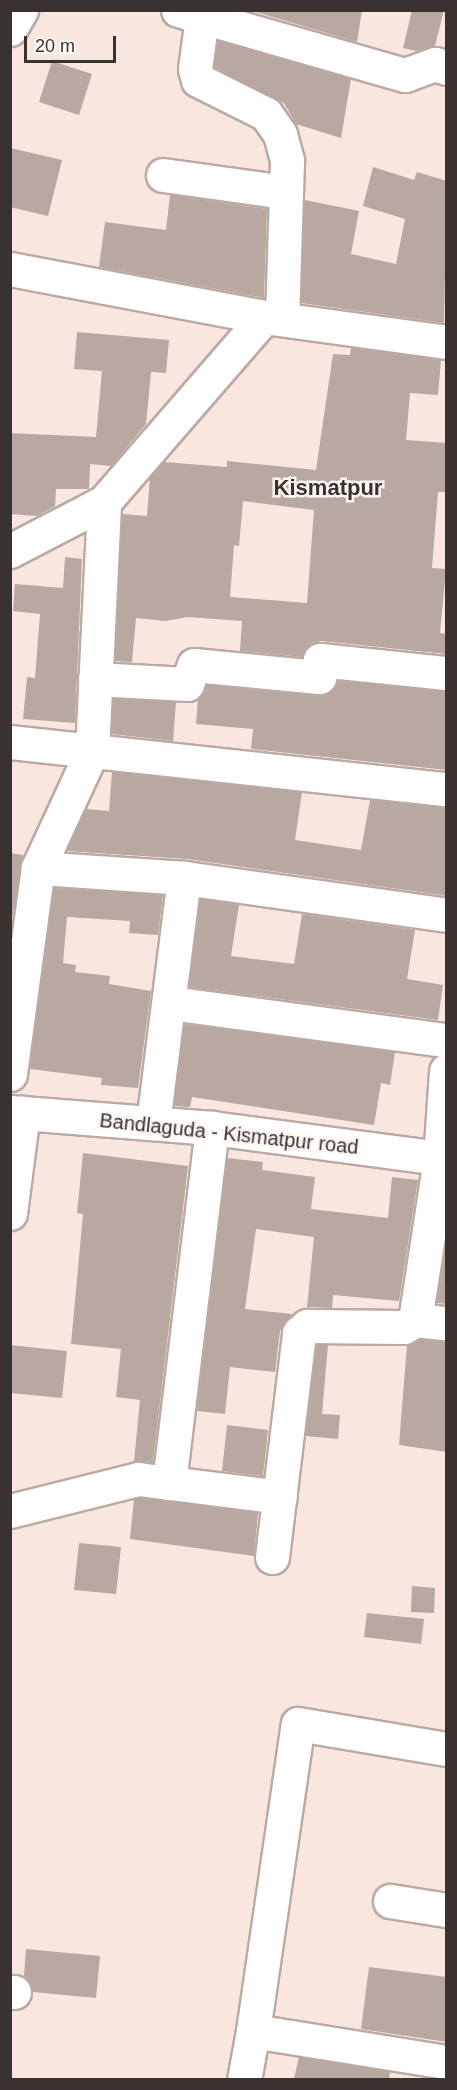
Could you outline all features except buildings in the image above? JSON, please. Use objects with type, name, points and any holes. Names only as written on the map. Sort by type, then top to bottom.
[{"type":"street","points":[[10,29],[21,10]]},
{"type":"street","points":[[10,551],[104,502],[273,318],[286,192],[287,161],[280,134],[266,114],[198,80],[190,14],[405,75],[435,64],[447,68]]},
{"type":"street","points":[[163,175],[286,192]]},
{"type":"street","points":[[10,269],[273,318],[447,342]]},
{"type":"street","points":[[10,1074],[38,868],[92,751],[104,502]]},
{"type":"street","points":[[95,679],[187,684],[194,665],[319,677],[320,660],[447,673]]},
{"type":"street","points":[[10,742],[447,789]]},
{"type":"street","points":[[38,868],[184,878],[447,915]]},
{"type":"street","points":[[153,1123],[171,1003],[184,878]]},
{"type":"street","points":[[171,1003],[447,1040]]},
{"type":"street","points":[[272,1557],[299,1333],[307,1326],[404,1327],[431,1321],[447,1071]]},
{"type":"street","points":[[10,1213],[17,1113]]},
{"type":"street","name":"Bandlaguda - Kismatpur road","points":[[17,1113],[212,1128],[443,1159]]},
{"type":"street","points":[[154,1481],[212,1128]]},
{"type":"street","points":[[10,1511],[154,1481],[280,1497]]},
{"type":"street","points":[[244,2079],[298,1724],[447,1749]]},
{"type":"street","points":[[390,1901],[447,1910]]},
{"type":"street","points":[[253,2031],[447,2062]]},
{"type":"district","name":"Kismatpur","points":[[328,488]]}]
